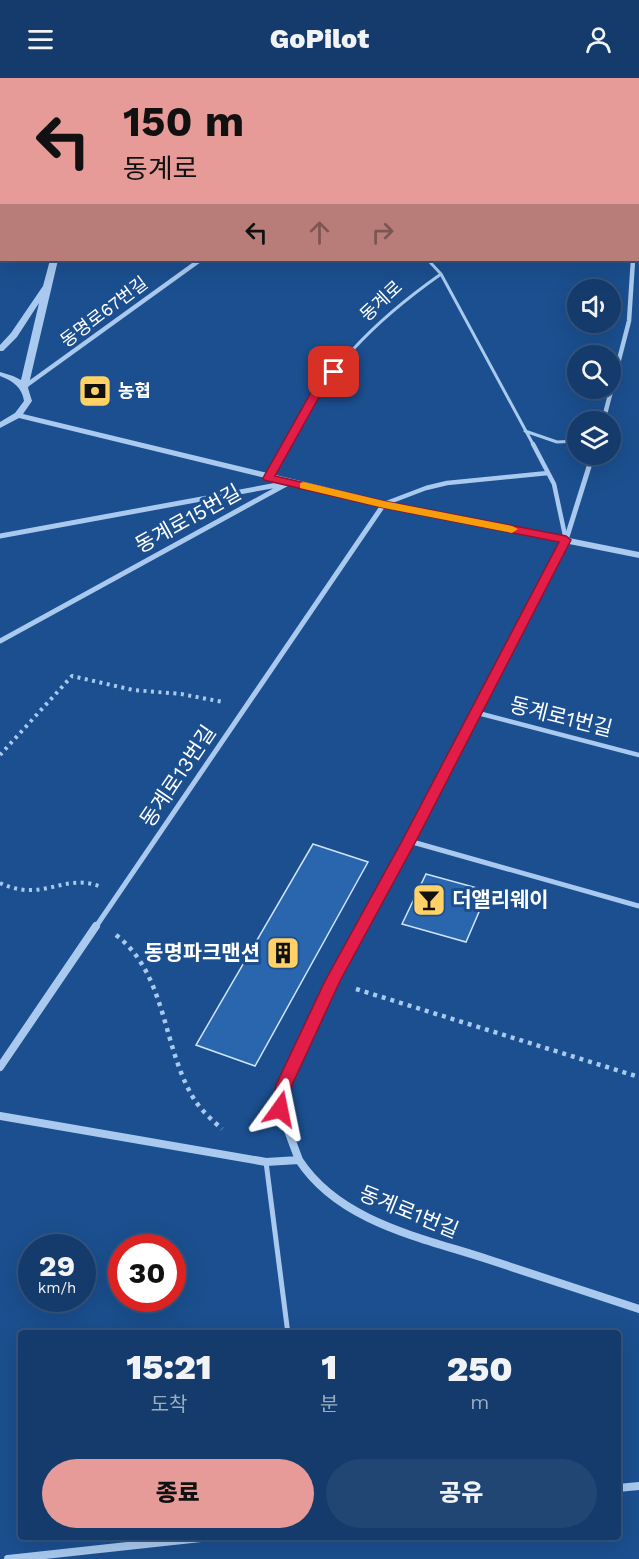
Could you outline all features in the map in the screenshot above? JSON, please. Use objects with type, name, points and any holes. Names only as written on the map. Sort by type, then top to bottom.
[{"type":"street","points":[[0,424],[18,415],[28,401],[24,387],[54,261]]},
{"type":"street","name":"동명로67번길","points":[[24,387],[199,261]]},
{"type":"street","points":[[606,411],[620,368],[631,306],[633,261]]},
{"type":"street","points":[[0,349],[14,335],[47,286]]},
{"type":"street","points":[[0,374],[16,380],[24,387]]},
{"type":"street","points":[[18,415],[268,478],[384,504],[639,555]]},
{"type":"street","name":"동계로1번길","points":[[590,465],[566,540],[333,981],[284,1085],[280,1109],[299,1160],[308,1174],[334,1198],[375,1222],[639,1309]]},
{"type":"street","name":"동계로15번길","points":[[0,536],[291,482]]},
{"type":"street","name":"동계로15번길","points":[[0,641],[291,482]]},
{"type":"street","name":"동계로13번길","points":[[0,1067],[384,504]]},
{"type":"street","points":[[409,841],[639,906]]},
{"type":"street","points":[[0,1116],[266,1162],[299,1160]]},
{"type":"street","points":[[621,1488],[639,1486]]},
{"type":"street","points":[[8,1559],[183,1540]]},
{"type":"lane","points":[[429,261],[441,274],[554,484],[566,540]]},
{"type":"lane","name":"동계로","points":[[268,478],[319,389],[348,355],[411,294],[441,274]]},
{"type":"lane","points":[[525,431],[557,442],[567,442]]},
{"type":"lane","points":[[384,504],[426,488],[447,483],[548,473]]},
{"type":"lane","name":"동계로1번길","points":[[474,712],[639,755]]},
{"type":"lane","points":[[266,1162],[287,1330]]},
{"type":"path","points":[[0,755],[72,676],[133,690],[181,694],[244,708]]},
{"type":"path","points":[[0,883],[19,891],[34,893],[82,881],[120,892]]},
{"type":"path","points":[[96,926],[123,938],[137,953],[149,974],[163,1022],[193,1098],[210,1119],[229,1133]]},
{"type":"path","points":[[333,981],[639,1077]]},
{"type":"building","name":"동명파크맨션","points":[[313,844],[368,862],[255,1066],[196,1045]]},
{"type":"building","points":[[426,874],[488,891],[466,942],[402,924]]},
{"type":"slow traffic","points":[[304,485],[384,504],[512,529]]},
{"type":"place","name":"농협","points":[[95,391]]},
{"type":"place","name":"더앨리웨이","points":[[429,900]]},
{"type":"place","name":"동명파크맨션","points":[[283,953]]},
{"type":"route","points":[[280,1109],[284,1085],[333,981],[566,540],[384,504],[268,478],[319,389],[334,372]]}]
